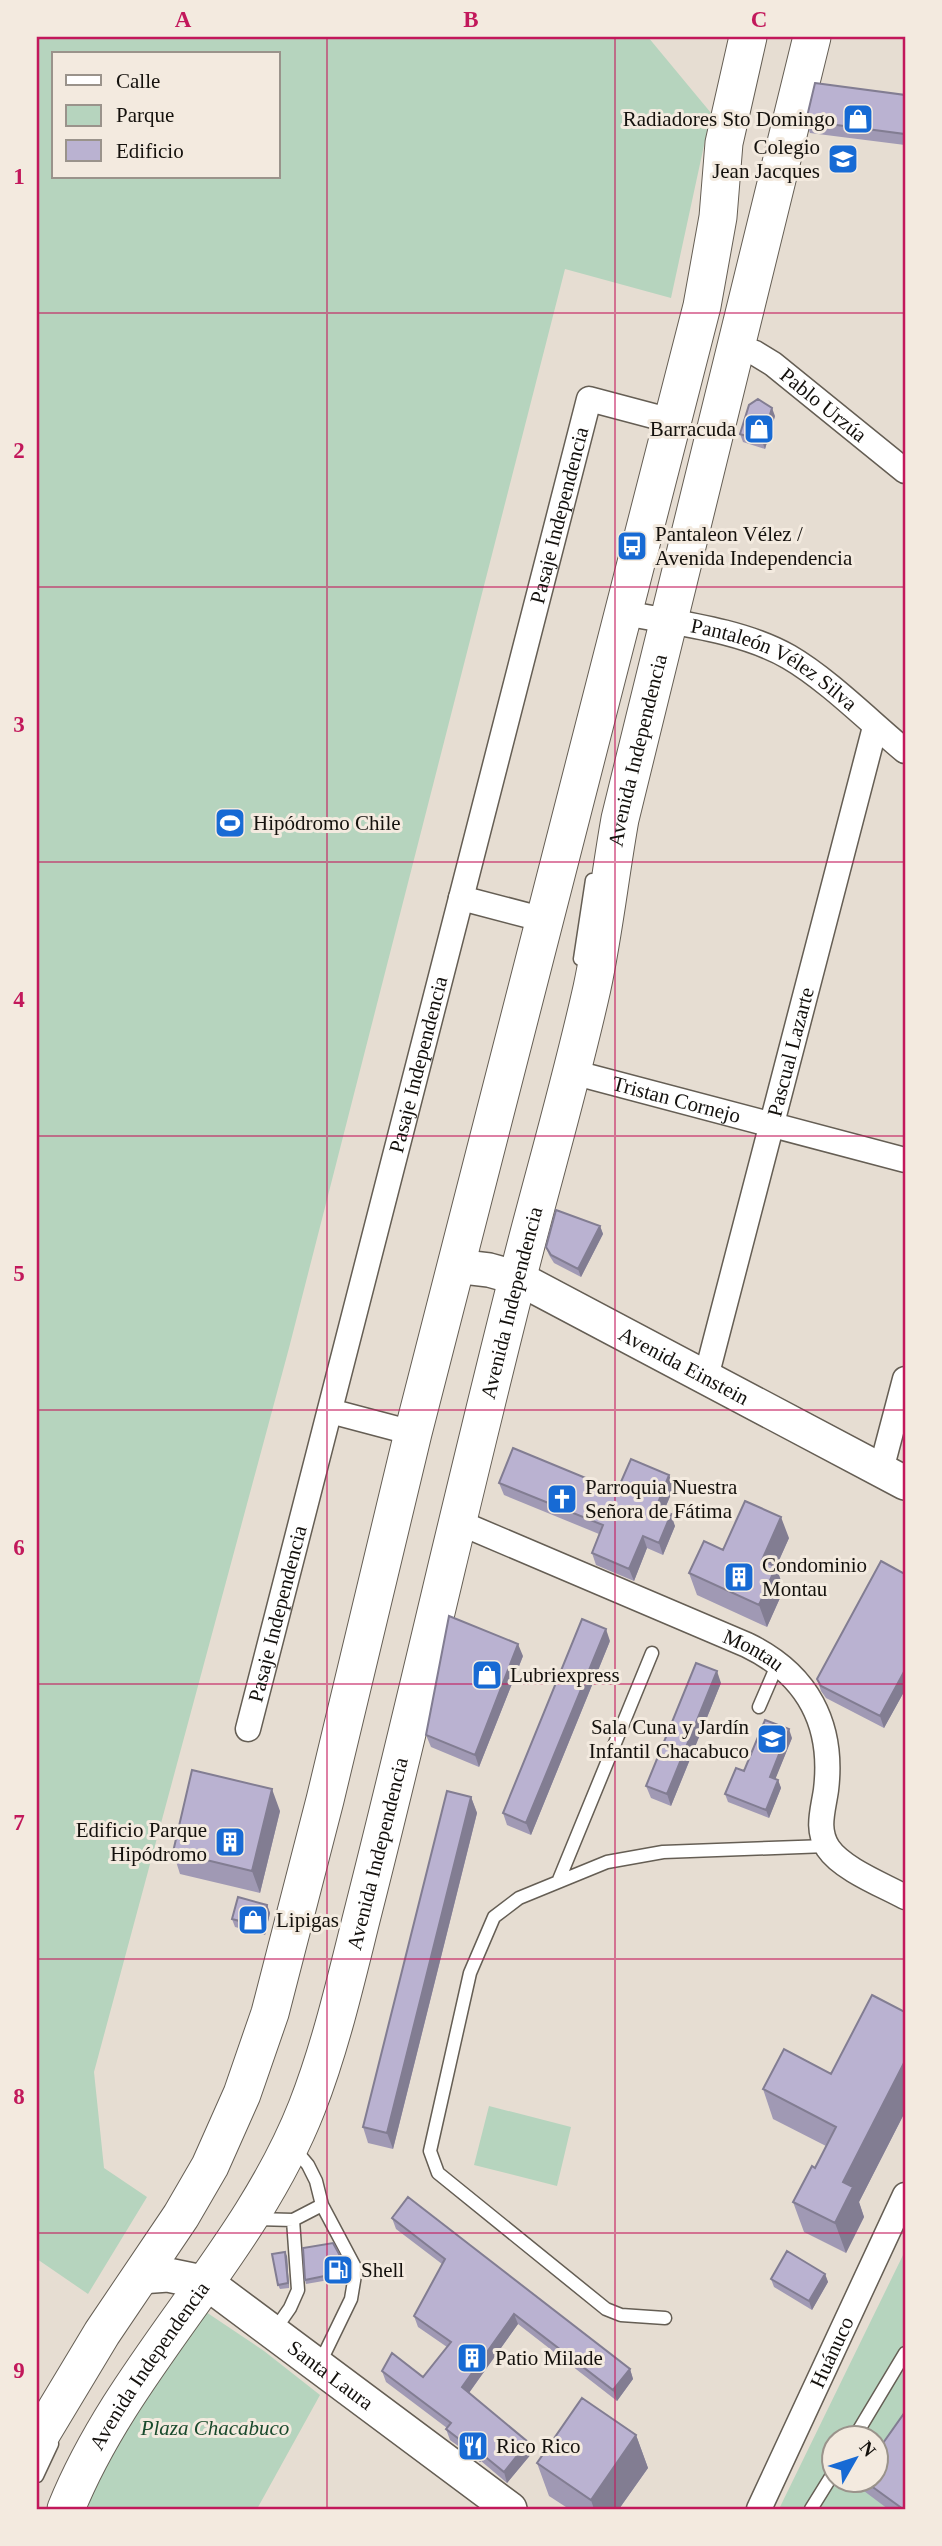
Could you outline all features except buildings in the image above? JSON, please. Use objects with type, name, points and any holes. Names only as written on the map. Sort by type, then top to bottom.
[{"type":"main road","name":"Avenida Independencia","points":[[66,2509],[88,2461],[118,2409],[173,2277],[181,2216],[210,2165],[242,2094],[267,2024],[326,1800],[412,1433],[487,1271],[572,1072],[600,947],[620,818],[645,620],[680,418],[715,246],[724,143],[748,37]]},
{"type":"main road","name":"Avenida Independencia","points":[[37,2441],[102,2333],[173,2277],[248,2208],[317,2078],[340,2003],[458,1522],[487,1271],[545,920],[737,347],[812,37]]},
{"type":"main road","name":"Avenida Einstein","points":[[487,1271],[706,1377],[893,1476]]},
{"type":"main road","name":"Santa Laura","points":[[173,2277],[274,2332],[510,2509]]},
{"type":"street","name":"Pablo Urzúa","points":[[737,347],[773,363],[905,471]]},
{"type":"street","name":"Pasaje Independencia","points":[[248,1729],[589,399],[680,418]]},
{"type":"street","name":"Pantaleón Vélez Silva","points":[[645,620],[754,642],[790,658],[905,751]]},
{"type":"street","name":"Pascual Lazarte","points":[[706,1377],[876,727]]},
{"type":"street","points":[[461,898],[545,920]]},
{"type":"street","name":"Tristan Cornejo","points":[[572,1072],[905,1160]]},
{"type":"street","points":[[893,1476],[905,1379]]},
{"type":"street","points":[[330,1411],[412,1433]]},
{"type":"street","name":"Montau","points":[[458,1522],[747,1645],[778,1663],[803,1688],[822,1725],[828,1771],[821,1825],[827,1846]]},
{"type":"street","points":[[827,1846],[845,1864],[905,1897]]},
{"type":"street","name":"Huánuco","points":[[761,2509],[905,2195]]},
{"type":"lane","points":[[744,258],[790,71]]},
{"type":"lane","points":[[726,247],[732,208]]},
{"type":"lane","points":[[680,418],[719,285]]},
{"type":"lane","points":[[645,620],[697,449]]},
{"type":"lane","points":[[578,973],[595,864]]},
{"type":"lane","points":[[314,1897],[393,1574]]},
{"type":"lane","points":[[558,1882],[652,1653]]},
{"type":"lane","points":[[759,1707],[778,1663]]},
{"type":"lane","points":[[665,2318],[621,2315],[606,2309],[438,2172],[430,2151],[470,1973],[494,1917],[519,1898],[607,1862],[663,1852],[827,1846]]},
{"type":"lane","points":[[279,2152],[308,2165],[316,2181],[322,2205],[356,2269],[351,2299],[319,2365]]},
{"type":"lane","points":[[248,2208],[293,2220],[322,2205]]},
{"type":"lane","points":[[274,2332],[298,2290],[293,2220]]},
{"type":"lane","points":[[862,2424],[905,2353]]},
{"type":"lane","points":[[37,2476],[78,2397],[106,2354]]},
{"type":"lane","points":[[811,2509],[820,2494]]},
{"type":"green space","name":"Hipódromo Chile","points":[[37,37],[648,37],[711,113],[671,298],[565,269],[289,1348],[94,2072],[104,2168],[147,2197],[88,2294],[37,2259]]},
{"type":"green space","points":[[489,2106],[571,2127],[557,2186],[474,2165]]},
{"type":"green space","points":[[905,2251],[905,2509],[779,2509],[820,2425],[820,2494],[890,2494],[890,2424],[821,2424]]},
{"type":"green space","name":"Plaza Chacabuco","points":[[206,2312],[264,2351],[320,2395],[257,2509],[82,2509],[103,2460]]},
{"type":"place","name":"Radiadores Sto Domingo","points":[[858,119]]},
{"type":"place","name":"Colegio Jean Jacques","points":[[843,159]]},
{"type":"place","name":"Barracuda","points":[[759,429]]},
{"type":"place","name":"Pantaleon Vélez / Avenida Independencia","points":[[632,546]]},
{"type":"place","name":"Hipódromo Chile","points":[[230,823]]},
{"type":"place","name":"Parroquia Nuestra Señora de Fátima","points":[[562,1499]]},
{"type":"place","name":"Condominio Montau","points":[[739,1577]]},
{"type":"place","name":"Lubriexpress","points":[[487,1675]]},
{"type":"place","name":"Sala Cuna y Jardín Infantil Chacabuco","points":[[772,1739]]},
{"type":"place","name":"Edificio Parque Hipódromo","points":[[230,1842]]},
{"type":"place","name":"Lipigas","points":[[253,1920]]},
{"type":"place","name":"Shell","points":[[338,2270]]},
{"type":"place","name":"Patio Milade","points":[[472,2358]]},
{"type":"place","name":"Rico Rico","points":[[473,2446]]}]
